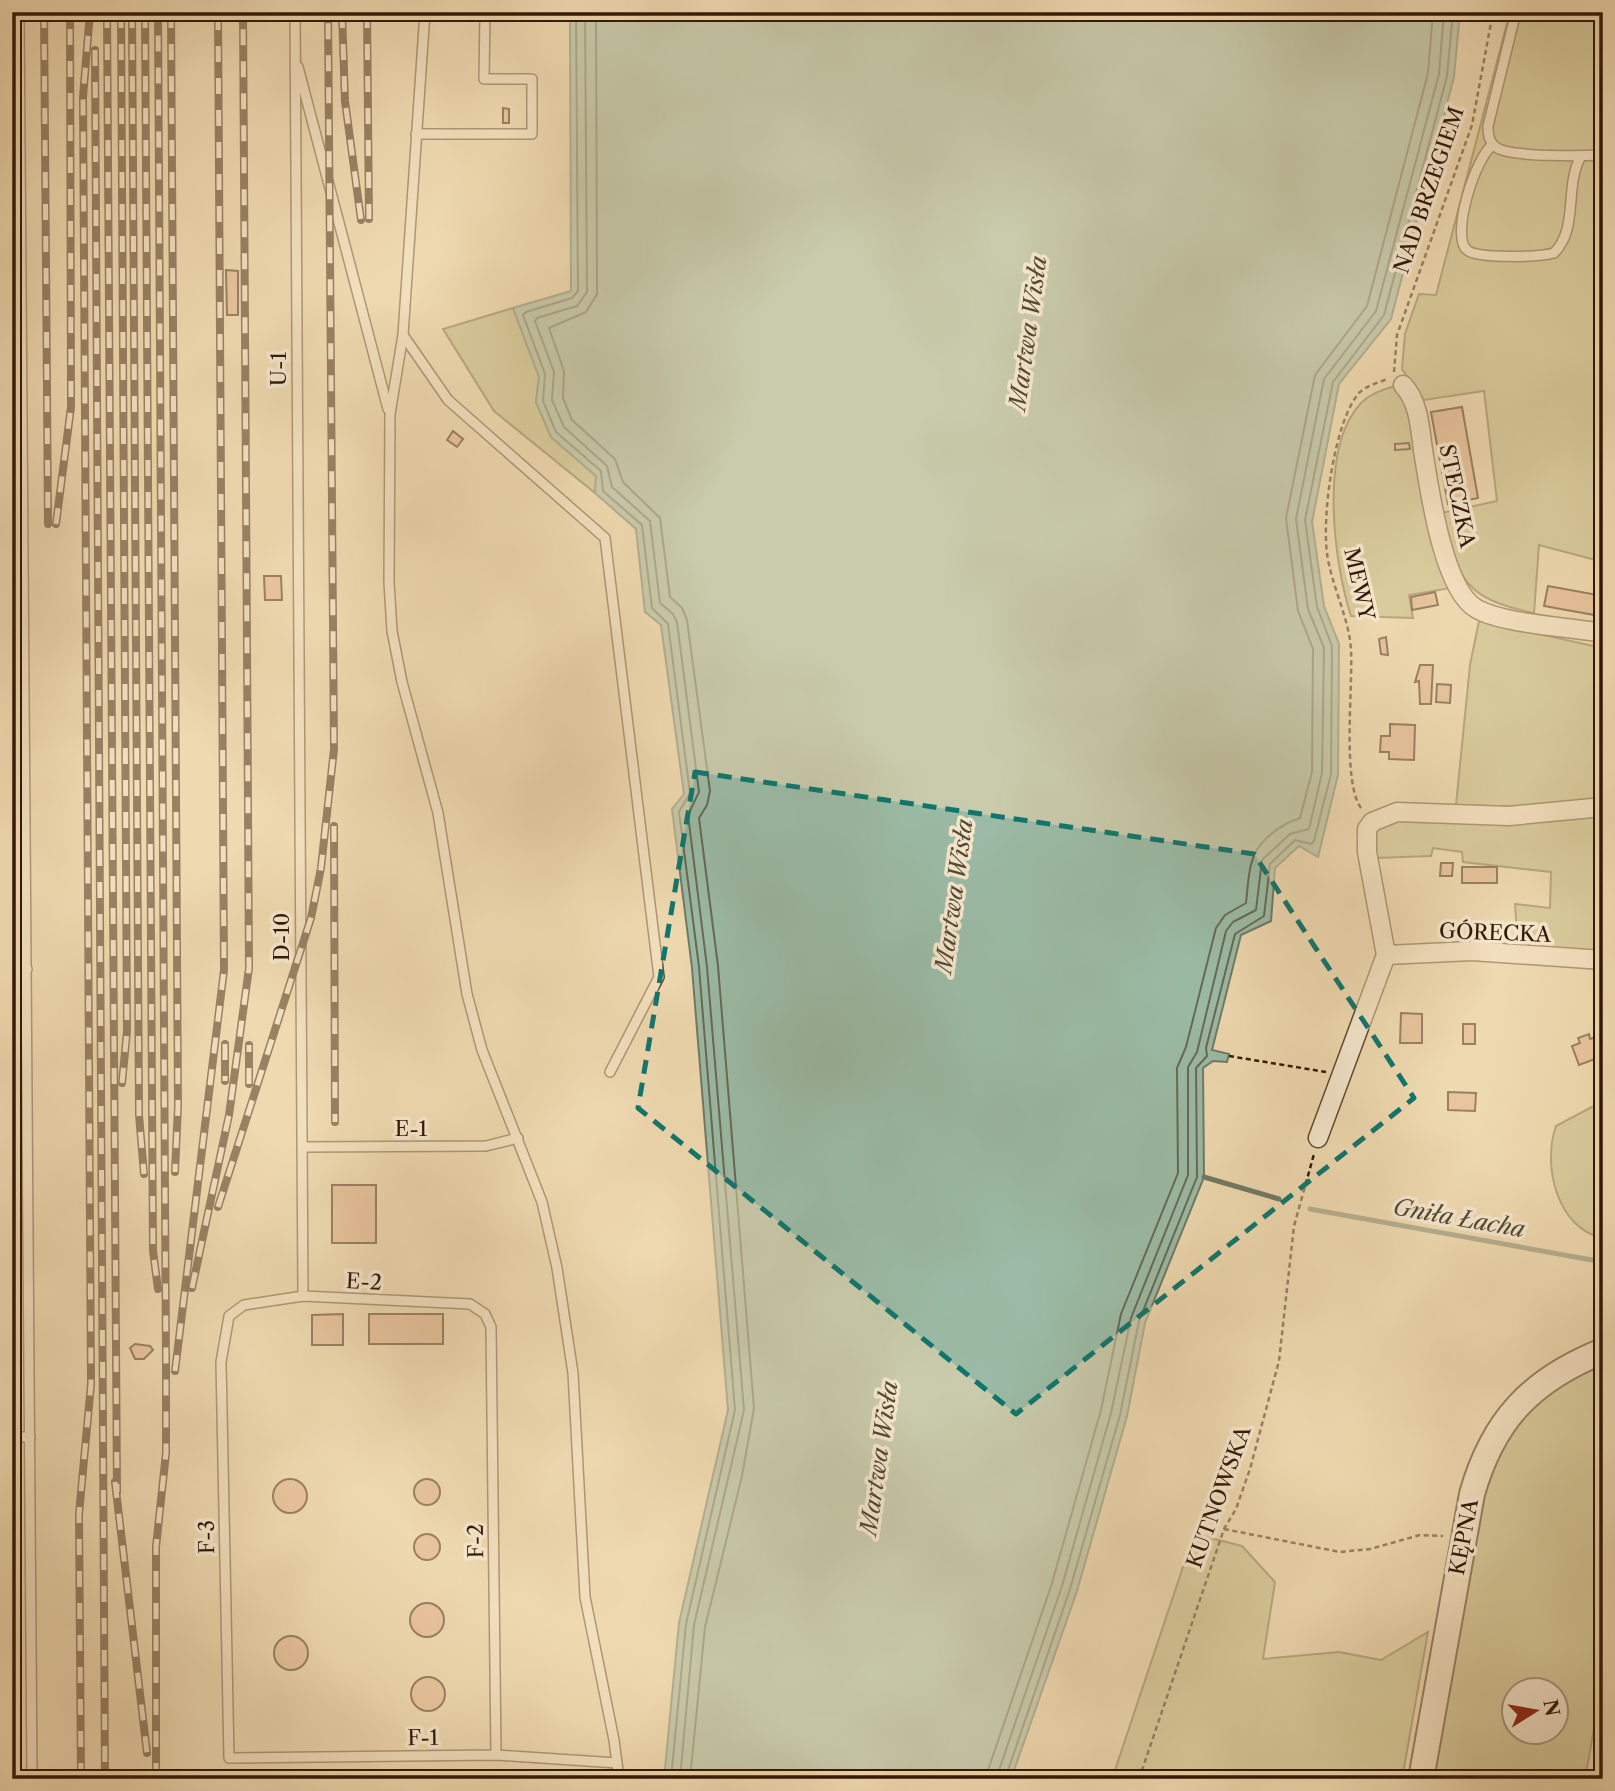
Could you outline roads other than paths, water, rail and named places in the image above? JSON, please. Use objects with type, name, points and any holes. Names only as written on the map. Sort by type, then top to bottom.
[{"type":"street","name":"STECZKA","points":[[1398,381],[1410,393],[1418,413],[1433,512],[1444,550],[1463,596],[1476,609],[1502,617],[1603,633]]},
{"type":"street","points":[[1318,1138],[1386,955],[1367,852],[1367,829],[1372,822],[1397,812],[1509,816],[1603,807]]},
{"type":"street","name":"GÓRECKA","points":[[1386,955],[1472,951],[1603,960]]},
{"type":"street","name":"KĘPNA","points":[[1421,1779],[1464,1537],[1481,1462],[1507,1418],[1535,1388],[1556,1373],[1603,1352]]},
{"type":"lane","points":[[19,12],[17,170],[23,418],[32,1779]]},
{"type":"lane","name":"U-1","points":[[295,12],[298,726]]},
{"type":"lane","points":[[425,12],[403,335],[390,414],[389,582],[392,631],[402,682],[438,813],[467,993],[482,1050],[542,1202],[569,1330],[585,1597],[619,1779]]},
{"type":"lane","points":[[416,134],[532,134],[533,79],[484,79],[485,12]]},
{"type":"lane","points":[[1516,12],[1488,126],[1488,135],[1493,145],[1510,152],[1603,155]]},
{"type":"lane","points":[[295,55],[390,414]]},
{"type":"lane","points":[[1493,145],[1481,156],[1460,226],[1460,239],[1465,250],[1473,254],[1524,256],[1554,253],[1565,237],[1575,167],[1581,156]]},
{"type":"lane","points":[[403,335],[449,400],[605,538],[659,977],[610,1072]]},
{"type":"lane","points":[[12,418],[23,418]]},
{"type":"lane","points":[[12,672],[25,672]]},
{"type":"lane","name":"D-10","points":[[298,726],[303,1296]]},
{"type":"lane","points":[[12,970],[27,970]]},
{"type":"lane","name":"E-1","points":[[303,1147],[486,1146],[518,1138]]},
{"type":"lane","name":"E-2","points":[[229,1316],[244,1305],[303,1296],[470,1304],[485,1314],[491,1327]]},
{"type":"lane","name":"F-3","points":[[229,1316],[222,1362],[229,1758]]},
{"type":"lane","name":"F-2","points":[[491,1327],[496,1755]]},
{"type":"lane","points":[[12,1437],[30,1437]]},
{"type":"lane","name":"F-1","points":[[229,1758],[496,1755],[617,1763]]},
{"type":"water","name":"Martwa Wisła","points":[[570,12],[1460,12],[1454,77],[1391,319],[1339,384],[1312,522],[1324,606],[1339,644],[1338,775],[1318,857],[1299,846],[1275,868],[1271,921],[1241,935],[1212,1050],[1229,1054],[1227,1062],[1213,1061],[1203,1068],[1204,1177],[1145,1323],[1127,1416],[1077,1591],[1011,1779],[664,1779],[679,1623],[728,1410],[692,968],[672,809],[684,794],[661,625],[645,612],[636,529],[595,493],[596,476],[551,437],[536,402],[539,377],[513,308],[571,291]]},
{"type":"waterway","name":"Gniła Łacha","points":[[1204,1177],[1279,1199]]},
{"type":"waterway","name":"Gniła Łacha","points":[[1310,1209],[1603,1262]]},
{"type":"railway","points":[[44,12],[48,524]]},
{"type":"railway","points":[[56,524],[71,407],[70,12]]},
{"type":"railway","points":[[81,1779],[79,1514],[91,1384],[83,97],[90,12]]},
{"type":"railway","points":[[107,12],[117,1492]]},
{"type":"railway","points":[[121,12],[127,1031],[122,1083]]},
{"type":"railway","points":[[132,12],[139,1115],[144,1174]]},
{"type":"railway","points":[[145,12],[153,1251],[158,1289]]},
{"type":"railway","points":[[156,1779],[156,1547],[166,1453],[158,12]]},
{"type":"railway","points":[[171,12],[178,1106],[175,1172]]},
{"type":"railway","points":[[175,1371],[224,970],[218,12]]},
{"type":"railway","points":[[192,1288],[229,1115],[249,968],[243,12]]},
{"type":"railway","points":[[218,1207],[311,918],[321,868],[334,749],[328,12]]},
{"type":"railway","points":[[342,12],[345,101],[361,220]]},
{"type":"railway","points":[[367,12],[369,219]]},
{"type":"railway","points":[[95,50],[105,1779]]},
{"type":"railway","points":[[334,826],[335,1122]]},
{"type":"railway","points":[[225,1044],[225,1081]]},
{"type":"railway","points":[[249,1045],[249,1084]]},
{"type":"railway","points":[[115,1482],[147,1753]]}]
